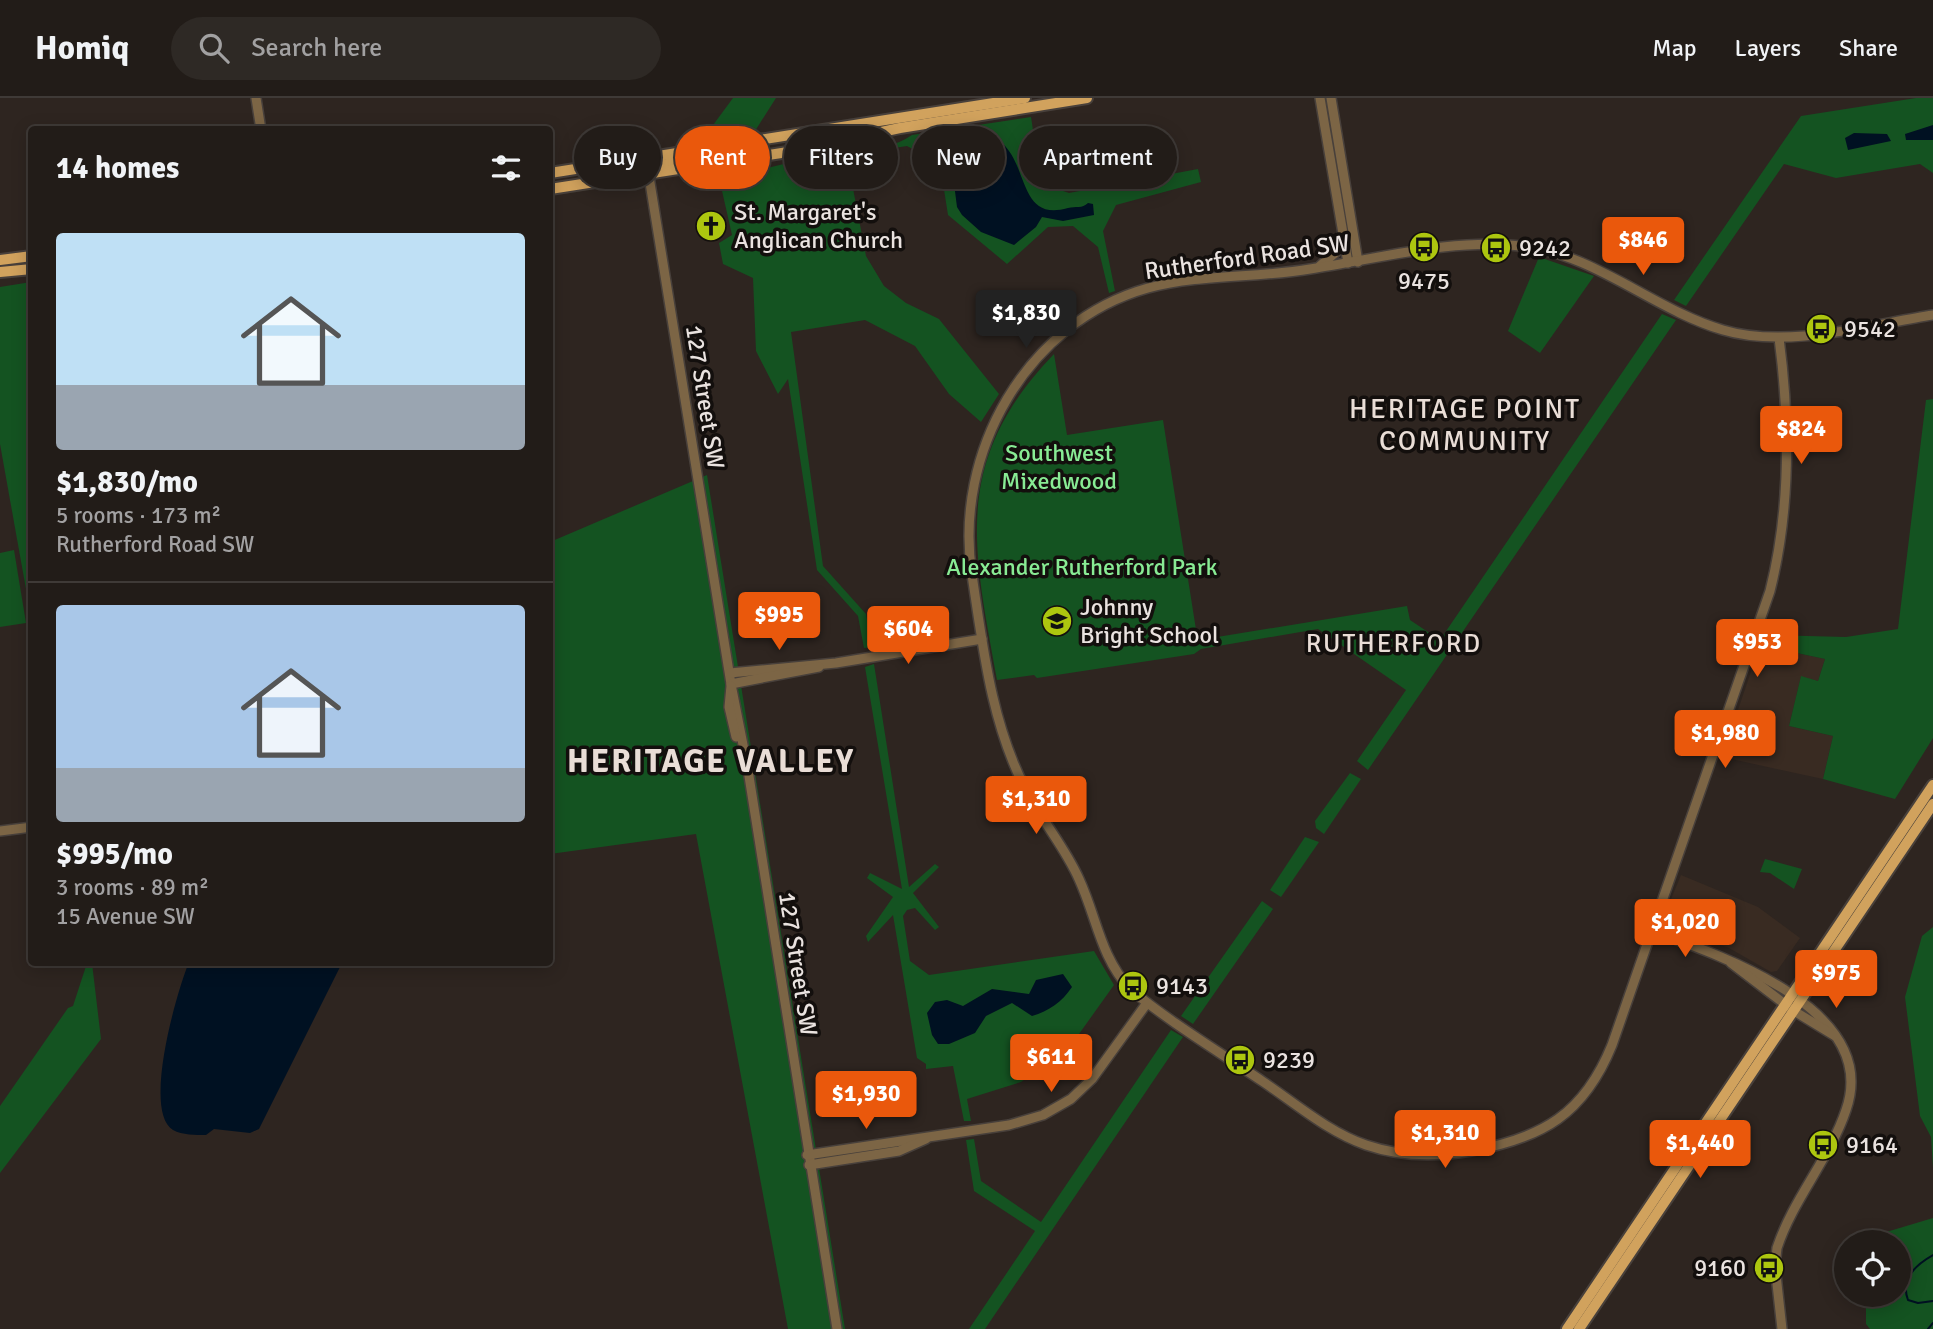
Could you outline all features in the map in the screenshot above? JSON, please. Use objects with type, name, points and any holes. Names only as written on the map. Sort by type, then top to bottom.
[{"type":"main road","points":[[770,139],[1025,98]]},
{"type":"main road","points":[[661,171],[788,152],[985,105],[1087,98]]},
{"type":"main road","points":[[553,173],[574,169]]},
{"type":"main road","points":[[553,187],[574,182]]},
{"type":"main road","points":[[553,188],[574,184]]},
{"type":"main road","points":[[0,260],[28,256]]},
{"type":"main road","points":[[0,272],[28,269]]},
{"type":"main road","points":[[1579,1329],[1933,785]]},
{"type":"main road","points":[[1567,1329],[1933,804]]},
{"type":"street","points":[[256,98],[260,126]]},
{"type":"street","points":[[1320,98],[1342,228],[1353,263]]},
{"type":"street","points":[[1331,98],[1353,263]]},
{"type":"street","name":"127 Street SW","points":[[652,189],[730,673],[728,699],[740,755],[748,770],[837,1329]]},
{"type":"street","points":[[1314,269],[1336,252],[1342,228]]},
{"type":"street","name":"Rutherford Road SW","points":[[1780,338],[1786,404],[1786,458],[1782,532],[1776,568],[1762,618],[1607,1058],[1579,1101],[1563,1116],[1530,1136],[1454,1154],[1403,1154],[1348,1138],[1147,1003],[1121,978],[1108,959],[1079,878],[1020,778],[995,707],[982,639],[968,536],[971,488],[991,427],[1028,370],[1077,323],[1131,293],[1181,281],[1251,277],[1474,244],[1538,248],[1584,262],[1712,327],[1744,335],[1780,338],[1933,314]]},
{"type":"street","points":[[730,673],[831,663],[982,639]]},
{"type":"street","points":[[731,684],[804,672],[831,663]]},
{"type":"street","points":[[0,831],[28,828]]},
{"type":"street","points":[[1653,931],[1728,960],[1738,971],[1792,1003],[1835,1036],[1849,1063],[1851,1094],[1844,1117],[1777,1248],[1775,1266],[1782,1329]]},
{"type":"street","points":[[808,1160],[899,1151],[928,1139],[1019,1123],[1063,1104],[1097,1074],[1147,1003]]},
{"type":"shaded area","points":[[1760,645],[1825,659],[1818,681],[1801,677],[1789,726],[1833,736],[1823,779],[1722,757]]},
{"type":"shaded area","points":[[1681,875],[1758,907],[1800,938],[1777,971],[1771,972],[1729,948],[1666,925],[1664,916]]},
{"type":"green space","points":[[733,98],[776,98],[758,126],[712,126]]},
{"type":"green space","points":[[1916,98],[1933,98],[1933,173],[1920,164],[1836,178],[1784,164],[1686,306],[1674,300],[1801,116]]},
{"type":"green space","name":"Southwest Mixedwood","points":[[1031,117],[1033,126],[1019,126],[1019,189],[1060,189],[1069,193],[1090,189],[1175,189],[1116,205],[1103,231],[1115,291],[1109,293],[1098,247],[1073,226],[1048,227],[1007,264],[948,215],[944,189],[1005,189],[1005,126],[972,126]]},
{"type":"green space","name":"Southwest Mixedwood","points":[[912,135],[912,149],[907,146],[898,147],[898,142]]},
{"type":"green space","name":"Southwest Mixedwood","points":[[784,164],[784,189],[853,189],[866,256],[884,286],[906,303],[939,319],[999,394],[981,422],[949,394],[915,346],[865,320],[791,332],[823,566],[866,614],[872,647],[864,648],[858,616],[817,570],[788,379],[778,394],[756,351],[753,278],[723,264],[719,243],[732,235],[722,189],[770,189],[770,167]]},
{"type":"green space","name":"Southwest Mixedwood","points":[[1198,169],[1201,182],[1177,188],[1177,173]]},
{"type":"green space","points":[[1539,257],[1594,276],[1540,353],[1508,331]]},
{"type":"green space","points":[[28,283],[28,600],[0,444],[0,287]]},
{"type":"green space","name":"Alexander Rutherford Park","points":[[1662,314],[1676,320],[1368,770],[1357,761],[1406,690],[1318,629],[1201,649],[1194,654],[1037,678],[1034,675],[997,680],[981,588],[977,547],[978,507],[984,469],[998,431],[1021,393],[1054,354],[1067,435],[1163,420],[1197,636],[1205,639],[1407,606],[1410,620],[1440,640]]},
{"type":"green space","points":[[1933,399],[1933,738],[1895,799],[1823,779],[1833,736],[1789,726],[1801,676],[1818,681],[1825,659],[1760,645],[1764,635],[1846,637],[1898,629],[1926,400]]},
{"type":"green space","points":[[707,475],[845,1329],[788,1329],[696,834],[553,854],[553,541]]},
{"type":"green space","points":[[14,550],[26,623],[0,627],[0,553]]},
{"type":"green space","points":[[874,664],[909,887],[935,864],[939,867],[913,893],[939,927],[935,930],[915,908],[907,910],[903,916],[910,961],[929,975],[1094,951],[1114,985],[1069,1048],[1021,1082],[967,1099],[971,1121],[964,1121],[953,1066],[926,1069],[926,1064],[917,1058],[893,915],[868,942],[866,936],[893,897],[867,878],[870,873],[902,889],[865,667]]},
{"type":"green space","points":[[1350,773],[1361,779],[1324,834],[1316,828],[1315,821]]},
{"type":"green space","points":[[1305,837],[1319,842],[1281,897],[1270,890]]},
{"type":"green space","points":[[1765,859],[1802,869],[1794,889],[1770,873],[1760,872]]},
{"type":"green space","points":[[1262,901],[1273,909],[1193,1024],[1181,1016]]},
{"type":"green space","points":[[1933,927],[1933,1168],[1931,1137],[1920,1116],[1905,997],[1922,936]]},
{"type":"green space","points":[[86,966],[92,966],[101,1039],[0,1173],[0,1106],[68,1008],[73,1006]]},
{"type":"green space","points":[[1171,1030],[1183,1037],[985,1329],[969,1329],[1035,1231],[974,1191],[966,1140],[974,1139],[981,1181],[1041,1222]]},
{"type":"green space","points":[[1933,1218],[1933,1329],[1870,1329],[1866,1324],[1866,1307],[1911,1307],[1911,1230],[1893,1230]]},
{"type":"water","points":[[1933,125],[1933,140],[1906,140],[1905,134]]},
{"type":"water","points":[[1854,133],[1887,134],[1891,141],[1848,150],[1845,138]]},
{"type":"water","points":[[1005,146],[1019,170],[1019,189],[1027,189],[1041,207],[1052,210],[1081,207],[1088,203],[1093,204],[1094,215],[1063,221],[1042,217],[1036,227],[1014,245],[981,232],[957,207],[955,189],[1005,189]]},
{"type":"water","points":[[188,966],[340,966],[259,1129],[250,1133],[214,1129],[206,1135],[185,1134],[173,1130],[164,1119],[161,1076],[177,998]]},
{"type":"water","points":[[1063,974],[1072,987],[1055,1005],[1044,1011],[1032,1016],[1012,1003],[986,1016],[975,1033],[949,1044],[938,1044],[932,1035],[927,1013],[935,1002],[947,1000],[963,1006],[992,989],[1029,994],[1036,980]]},
{"type":"waterway","points":[[1933,1255],[1915,1268],[1906,1286],[1908,1300],[1918,1303],[1933,1301]]},
{"type":"waterway","points":[[1928,1329],[1933,1323]]},
{"type":"place","name":"St. Margaret's Anglican Church","points":[[711,226]]},
{"type":"place","name":"9475","points":[[1424,247]]},
{"type":"place","name":"9242","points":[[1496,248]]},
{"type":"place","name":"9542","points":[[1821,329]]},
{"type":"place","name":"Johnny Bright School","points":[[1057,621]]},
{"type":"place","name":"9143","points":[[1133,986]]},
{"type":"place","name":"9239","points":[[1240,1060]]},
{"type":"place","name":"9164","points":[[1823,1145]]},
{"type":"place","name":"9160","points":[[1769,1268]]},
{"type":"district","name":"HERITAGE POINT COMMUNITY","points":[[1465,425]]},
{"type":"district","name":"RUTHERFORD","points":[[1394,644]]},
{"type":"district","name":"HERITAGE VALLEY","points":[[711,761]]}]
